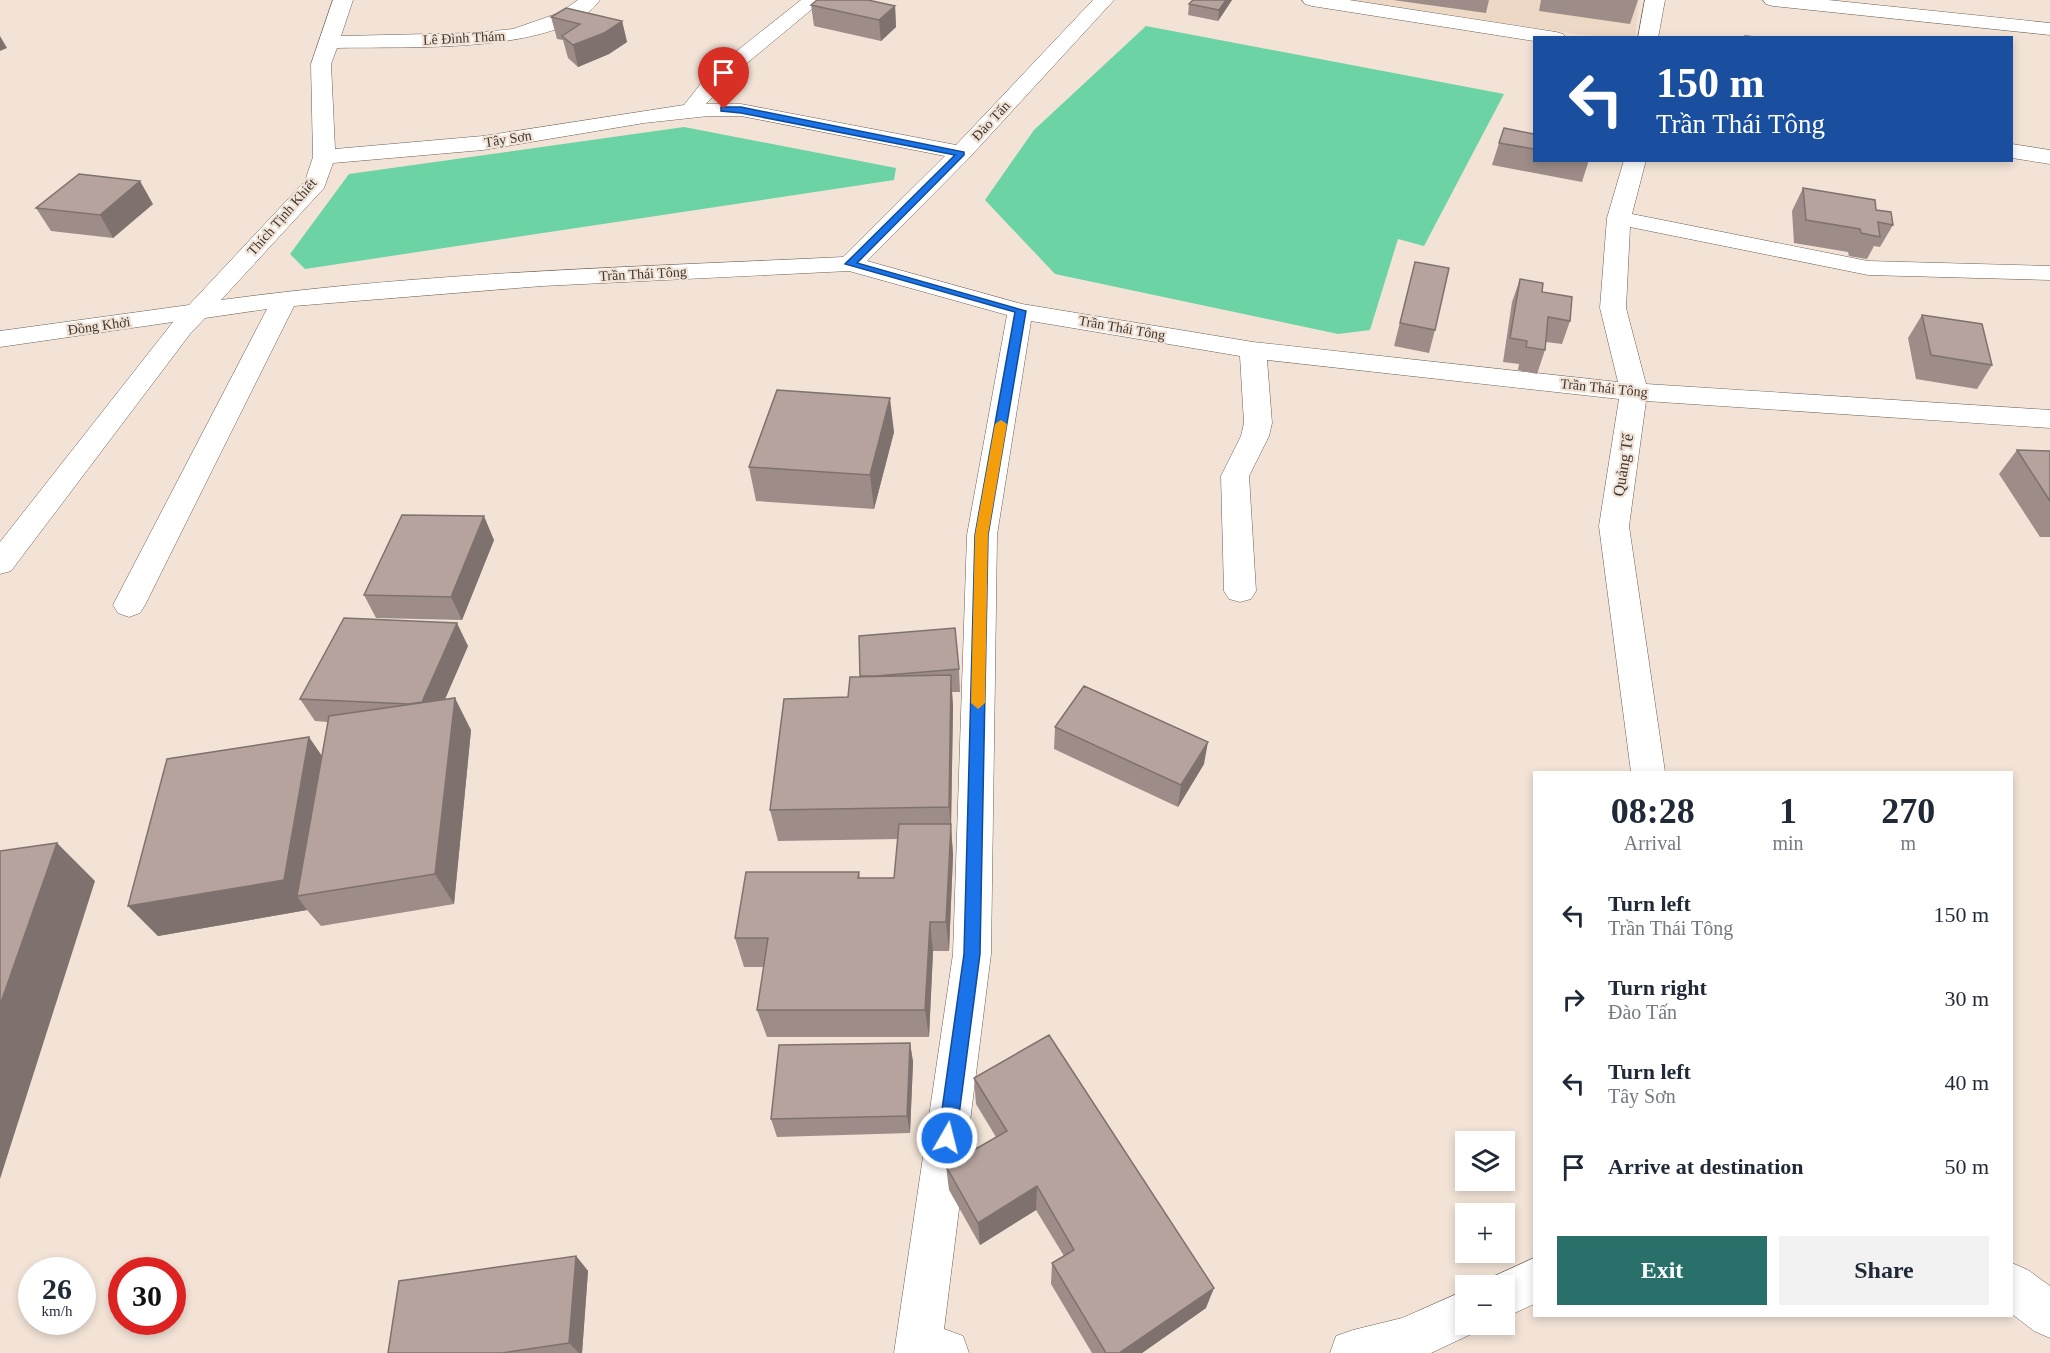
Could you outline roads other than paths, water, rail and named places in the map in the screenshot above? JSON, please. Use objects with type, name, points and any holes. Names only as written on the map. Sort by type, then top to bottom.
[{"type":"street","name":"Thích Tịnh Khiết","points":[[0,563],[181,329],[316,183],[324,157],[321,64],[343,0]]},
{"type":"street","name":"Lê Đình Thám","points":[[328,42],[473,39],[515,35],[540,19],[566,17],[590,0]]},
{"type":"street","points":[[692,111],[694,101],[723,74],[813,0]]},
{"type":"street","name":"Đào Tấn","points":[[850,264],[961,153],[1104,0]]},
{"type":"street","points":[[1312,0],[1543,36]]},
{"type":"street","points":[[1648,36],[1655,0]]},
{"type":"street","points":[[1773,0],[2050,29]]},
{"type":"street","name":"Tây Sơn","points":[[324,157],[482,143],[692,111],[741,110],[961,153]]},
{"type":"street","points":[[2013,151],[2050,157]]},
{"type":"street","name":"Quảng Tế","points":[[1634,162],[1619,218],[1613,308],[1634,392],[1614,526],[1648,771]]},
{"type":"street","points":[[1619,218],[1868,268],[2050,273]]},
{"type":"street","name":"Trần Thái Tông","points":[[198,313],[285,299],[542,279],[850,264],[1020,311],[1252,350],[1634,392],[2050,419]]},
{"type":"street","points":[[129,605],[285,299]]},
{"type":"street","points":[[927,1350],[972,954],[982,535],[1020,311]]},
{"type":"street","name":"Đồng Khởi","points":[[0,339],[198,313]]},
{"type":"street","points":[[1240,591],[1235,476],[1255,436],[1258,423],[1252,350]]},
{"type":"street","points":[[1515,1290],[1533,1281]]},
{"type":"street","points":[[2013,1287],[2050,1316]]},
{"type":"street","points":[[1353,1353],[1405,1341],[1455,1318]]}]
